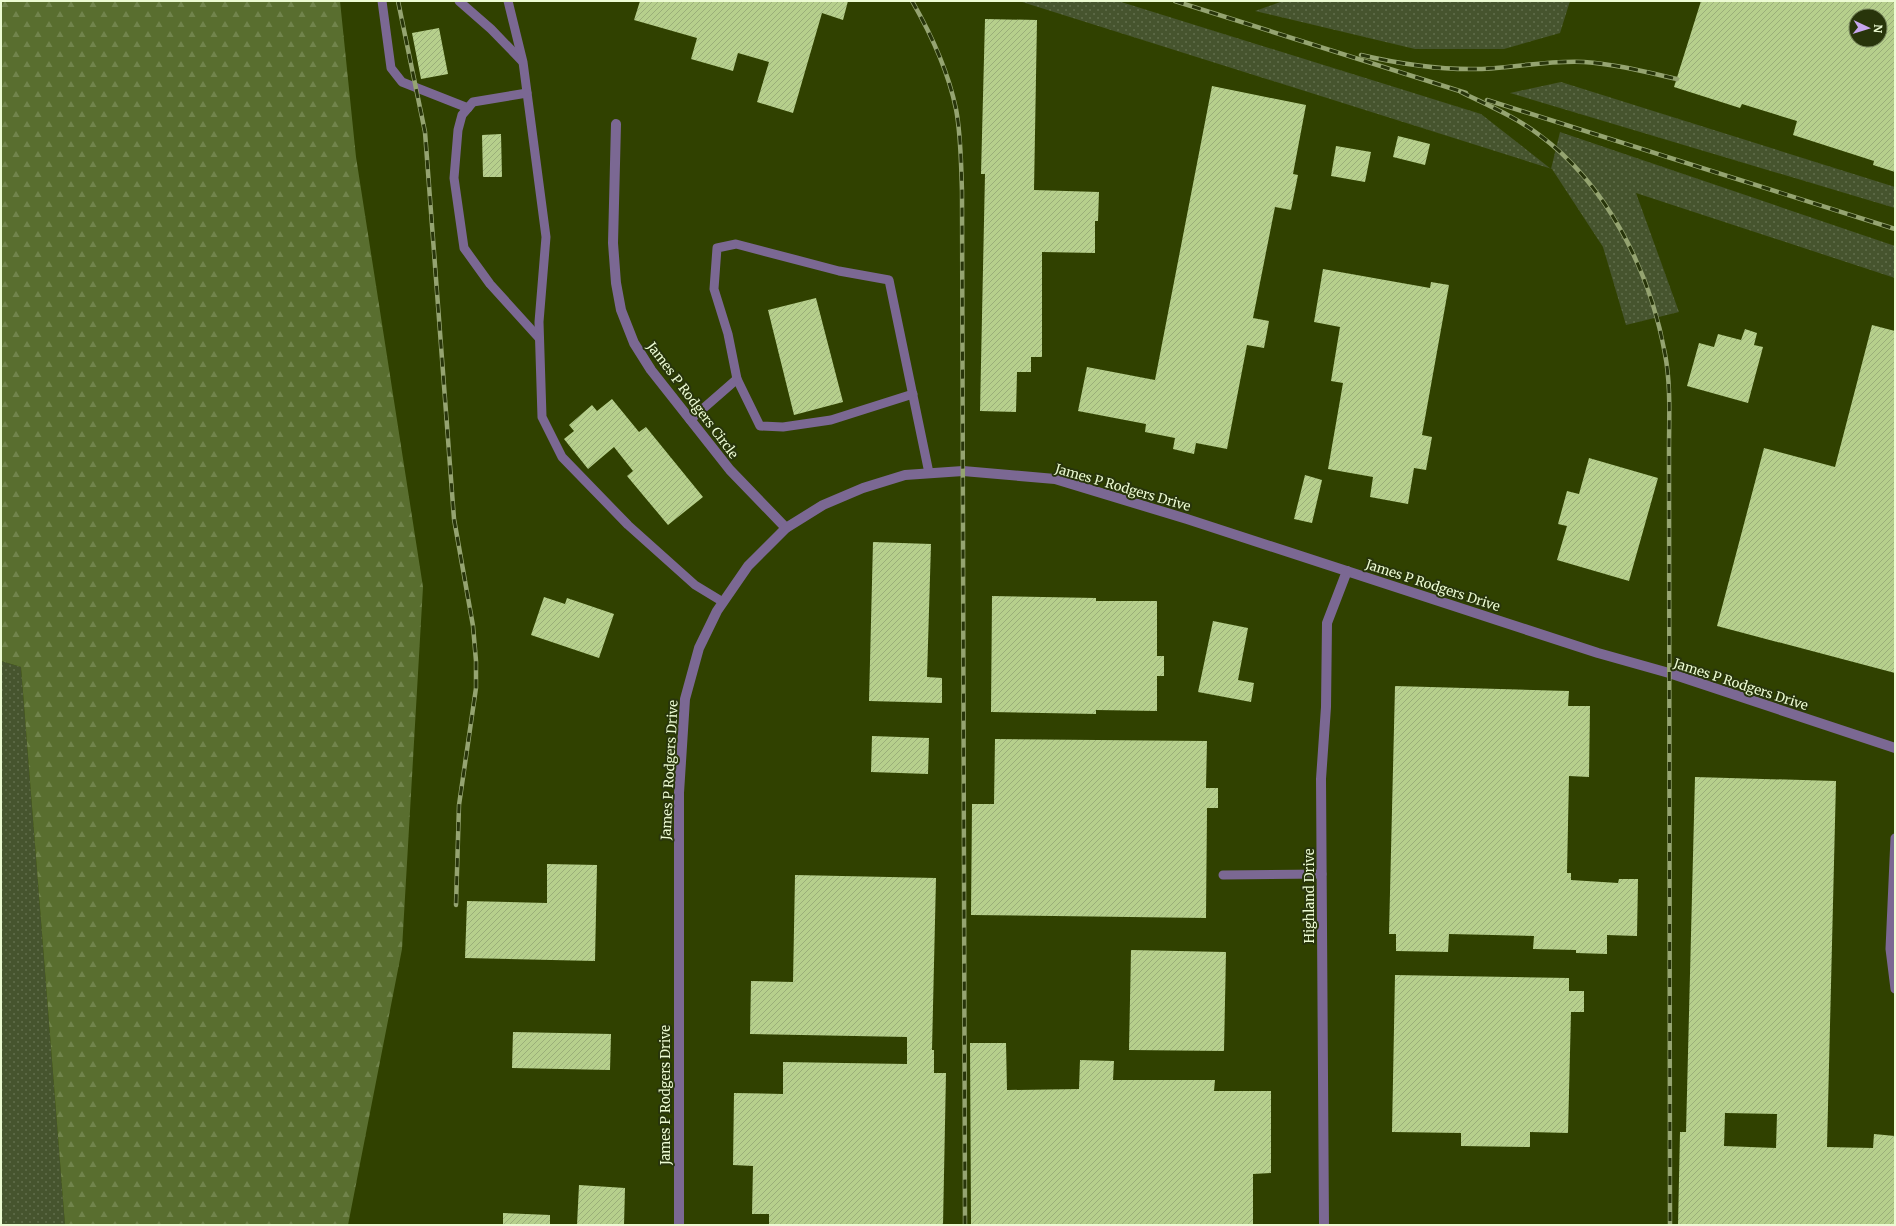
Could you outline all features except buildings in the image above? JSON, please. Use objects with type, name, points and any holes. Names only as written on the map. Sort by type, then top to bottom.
[{"type":"street","name":"James P Rodgers Circle","points":[[616,124],[614,243],[616,283],[621,310],[638,349],[651,370],[730,470],[786,528]]},
{"type":"street","name":"James P Rodgers Drive","points":[[679,1225],[679,801],[685,707],[699,648],[723,602],[748,566],[786,528],[823,505],[863,488],[904,475],[963,471],[1054,479],[1187,519],[1598,653],[1669,673],[1895,748]]},
{"type":"street","name":"Highland Drive","points":[[1324,1225],[1321,779],[1326,707],[1327,623],[1347,571]]},
{"type":"lane","points":[[382,1],[391,68],[402,82],[468,108]]},
{"type":"lane","points":[[459,1],[491,29],[523,62]]},
{"type":"lane","points":[[508,1],[523,62],[546,237],[538,322],[542,417],[562,457],[628,525],[695,585],[723,602]]},
{"type":"lane","points":[[527,93],[473,102],[462,114],[458,130],[454,178],[464,248],[490,284],[539,338]]},
{"type":"lane","points":[[913,394],[831,420],[783,427],[760,426],[737,379],[728,334],[714,289],[717,248],[736,244],[839,271],[889,280],[913,394],[929,473]]},
{"type":"lane","points":[[690,420],[737,379]]},
{"type":"lane","points":[[1895,838],[1890,950],[1895,989]]},
{"type":"lane","points":[[1223,875],[1322,874]]},
{"type":"green space","points":[[1,1],[340,1],[356,157],[423,587],[402,949],[348,1225],[65,1225],[21,667],[1,661]]},
{"type":"green space","points":[[1019,1],[1118,1],[1481,114],[1550,168]]},
{"type":"green space","points":[[1283,1],[1570,1],[1560,33],[1504,49],[1415,49],[1255,11]]},
{"type":"green space","points":[[1561,82],[1895,187],[1895,208],[1510,93]]},
{"type":"green space","points":[[1560,132],[1895,246],[1895,278],[1636,193],[1679,312],[1626,325],[1603,247],[1551,169]]},
{"type":"green space","points":[[1,661],[21,667],[65,1225],[1,1225]]},
{"type":"railway","points":[[398,1],[425,132],[454,519],[473,626],[476,661],[476,688],[459,805],[456,905]]},
{"type":"railway","points":[[912,1],[926,26],[944,67],[953,95],[958,119],[961,160],[965,1225]]},
{"type":"railway","points":[[1175,1],[1466,93]]},
{"type":"railway","points":[[1361,55],[1419,66],[1463,69],[1558,62],[1584,62],[1619,66],[1677,79]]},
{"type":"railway","points":[[1461,92],[1500,111],[1538,134],[1563,154],[1585,178],[1605,204],[1622,232],[1636,261],[1649,292],[1665,354],[1669,402],[1670,1225]]},
{"type":"railway","points":[[1487,100],[1895,229]]}]
